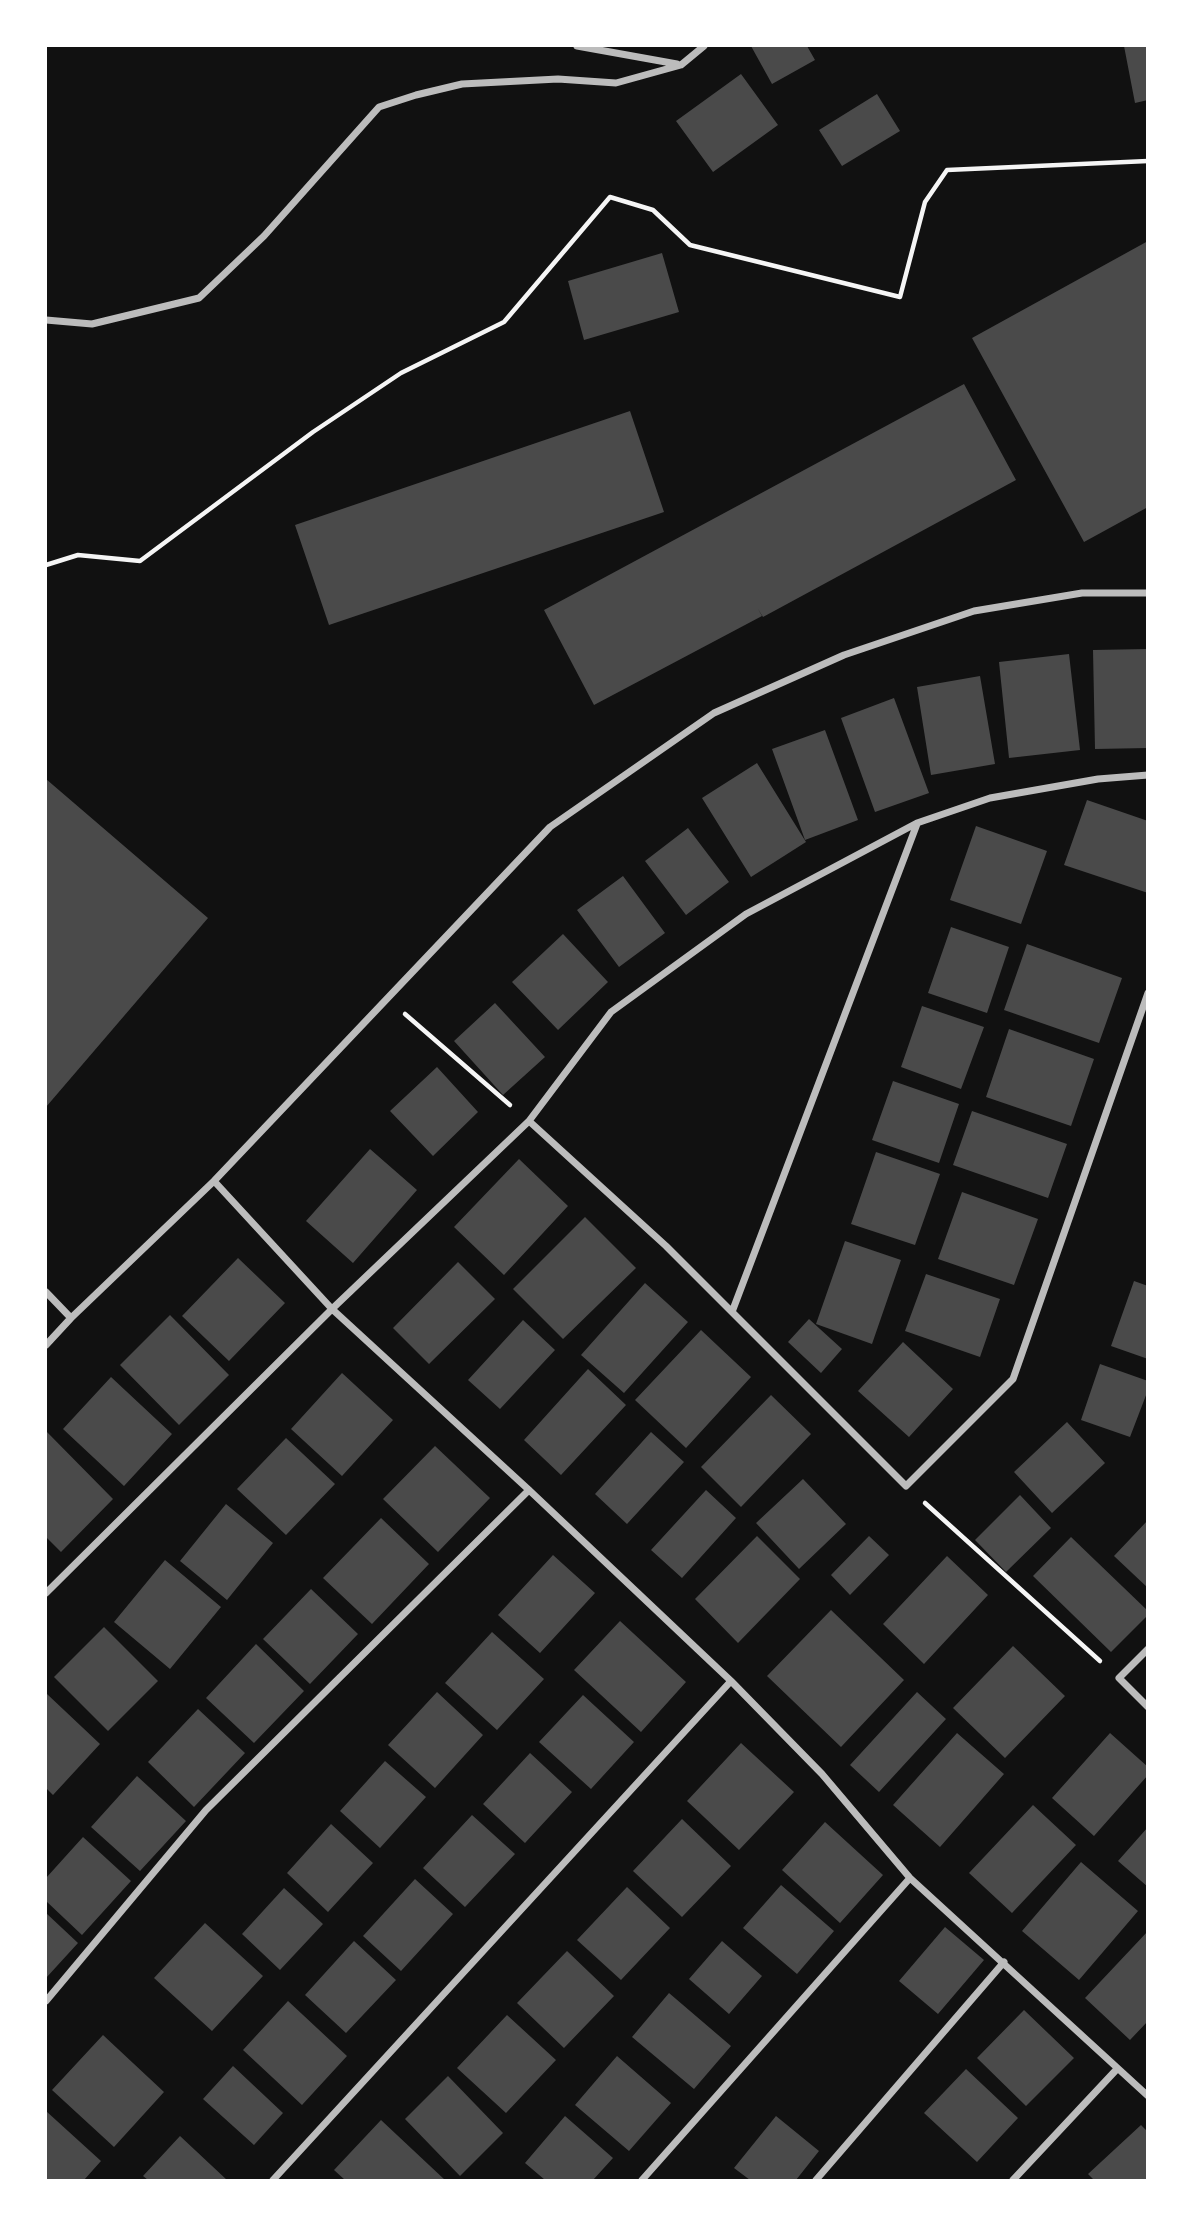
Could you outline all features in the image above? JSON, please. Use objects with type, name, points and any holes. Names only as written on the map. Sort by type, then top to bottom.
[{"type":"street","points":[[577,46],[681,65]]},
{"type":"street","points":[[46,320],[92,324],[199,298],[264,236],[379,107],[462,84],[558,79],[616,83],[681,65],[704,46]]},
{"type":"street","points":[[46,1345],[214,1181],[551,827],[714,713],[844,655],[974,611],[1082,593],[1147,593]]},
{"type":"street","points":[[46,1593],[332,1309],[529,1121],[611,1012],[746,914],[917,823],[990,798],[1098,779],[1147,775]]},
{"type":"street","points":[[732,1312],[917,823]]},
{"type":"street","points":[[529,1121],[666,1246],[906,1486],[1013,1380],[1147,993]]},
{"type":"street","points":[[214,1181],[332,1309],[731,1681],[822,1774],[910,1878],[1147,2096]]},
{"type":"street","points":[[46,1292],[71,1318]]},
{"type":"street","points":[[46,2001],[206,1810],[529,1490]]},
{"type":"street","points":[[1147,1649],[1119,1678],[1147,1707]]},
{"type":"street","points":[[273,2180],[731,1681]]},
{"type":"street","points":[[642,2180],[910,1878]]},
{"type":"street","points":[[816,2180],[1004,1962]]},
{"type":"street","points":[[1013,2180],[1117,2068]]},
{"type":"path","points":[[46,565],[78,555],[140,561],[313,432],[401,373],[504,322],[610,197],[653,210],[690,245],[900,297],[925,202],[947,170],[1147,161]]},
{"type":"path","points":[[387,999],[529,1121]]},
{"type":"path","points":[[906,1486],[1119,1678]]},
{"type":"building","points":[[751,46],[807,46],[815,60],[772,84]]},
{"type":"building","points":[[1124,46],[1148,46],[1148,100],[1135,103]]},
{"type":"building","points":[[741,74],[778,125],[713,172],[676,121]]},
{"type":"building","points":[[877,94],[900,131],[842,166],[819,130]]},
{"type":"building","points":[[1148,241],[1148,507],[1084,542],[972,338]]},
{"type":"building","points":[[662,253],[679,312],[584,340],[568,281]]},
{"type":"building","points":[[964,384],[1016,480],[763,617],[758,609],[762,616],[594,705],[544,610]]},
{"type":"building","points":[[630,411],[664,512],[329,625],[295,525]]},
{"type":"building","points":[[1148,649],[1148,748],[1095,749],[1093,650]]},
{"type":"building","points":[[1069,654],[1080,750],[1009,758],[999,662]]},
{"type":"building","points":[[980,676],[995,764],[931,775],[917,687]]},
{"type":"building","points":[[894,698],[929,793],[875,812],[841,718]]},
{"type":"building","points":[[825,730],[858,820],[805,840],[772,749]]},
{"type":"building","points":[[757,763],[806,842],[751,877],[702,798]]},
{"type":"building","points":[[46,779],[208,918],[46,1107]]},
{"type":"building","points":[[1087,800],[1148,821],[1148,893],[1064,865]]},
{"type":"building","points":[[976,826],[1047,851],[1021,924],[950,900]]},
{"type":"building","points":[[688,828],[729,882],[686,915],[645,861]]},
{"type":"building","points":[[623,876],[665,933],[619,967],[577,910]]},
{"type":"building","points":[[951,927],[1009,947],[987,1013],[928,993]]},
{"type":"building","points":[[563,934],[608,982],[558,1030],[512,982]]},
{"type":"building","points":[[1027,944],[1122,978],[1099,1043],[1004,1010]]},
{"type":"building","points":[[495,1003],[545,1057],[503,1095],[454,1041]]},
{"type":"building","points":[[922,1006],[984,1027],[961,1089],[901,1067]]},
{"type":"building","points":[[1009,1029],[1094,1059],[1071,1126],[986,1097]]},
{"type":"building","points":[[437,1067],[478,1112],[433,1156],[390,1111]]},
{"type":"building","points":[[893,1081],[959,1104],[939,1163],[872,1140]]},
{"type":"building","points":[[972,1111],[1067,1144],[1048,1198],[953,1165]]},
{"type":"building","points":[[370,1149],[417,1190],[353,1263],[306,1221]]},
{"type":"building","points":[[876,1152],[940,1174],[915,1245],[851,1224]]},
{"type":"building","points":[[519,1159],[568,1206],[504,1275],[454,1227]]},
{"type":"building","points":[[962,1192],[1038,1219],[1014,1285],[938,1259]]},
{"type":"building","points":[[585,1217],[636,1268],[563,1339],[513,1289]]},
{"type":"building","points":[[845,1241],[901,1260],[872,1344],[816,1324]]},
{"type":"building","points":[[238,1258],[285,1303],[229,1361],[182,1316]]},
{"type":"building","points":[[458,1262],[495,1299],[429,1364],[393,1328]]},
{"type":"building","points":[[926,1274],[1000,1299],[980,1357],[905,1331]]},
{"type":"building","points":[[1134,1281],[1148,1286],[1148,1359],[1111,1346]]},
{"type":"building","points":[[645,1283],[688,1322],[624,1393],[581,1355]]},
{"type":"building","points":[[170,1315],[229,1375],[179,1425],[120,1365]]},
{"type":"building","points":[[809,1319],[842,1349],[821,1373],[788,1342]]},
{"type":"building","points":[[523,1320],[555,1350],[500,1409],[468,1380]]},
{"type":"building","points":[[701,1330],[751,1377],[686,1448],[635,1400]]},
{"type":"building","points":[[903,1342],[953,1389],[909,1437],[858,1391]]},
{"type":"building","points":[[1100,1364],[1148,1381],[1148,1390],[1130,1437],[1081,1420]]},
{"type":"building","points":[[588,1369],[626,1405],[561,1475],[524,1440]]},
{"type":"building","points":[[342,1373],[393,1420],[342,1476],[291,1429]]},
{"type":"building","points":[[111,1377],[172,1434],[124,1486],[63,1429]]},
{"type":"building","points":[[771,1395],[811,1434],[741,1507],[701,1467]]},
{"type":"building","points":[[1067,1422],[1105,1463],[1052,1513],[1014,1472]]},
{"type":"building","points":[[46,1431],[113,1499],[61,1552],[46,1537]]},
{"type":"building","points":[[651,1432],[684,1462],[627,1524],[595,1494]]},
{"type":"building","points":[[286,1438],[335,1484],[286,1535],[237,1489]]},
{"type":"building","points":[[435,1446],[490,1498],[438,1552],[383,1499]]},
{"type":"building","points":[[803,1479],[846,1524],[799,1569],[756,1523]]},
{"type":"building","points":[[706,1490],[736,1518],[682,1578],[651,1550]]},
{"type":"building","points":[[1020,1495],[1051,1528],[1006,1572],[975,1540]]},
{"type":"building","points":[[226,1504],[273,1543],[227,1600],[180,1561]]},
{"type":"building","points":[[381,1518],[429,1564],[372,1624],[323,1578]]},
{"type":"building","points":[[1148,1520],[1148,1588],[1114,1556]]},
{"type":"building","points":[[757,1536],[800,1579],[738,1643],[695,1599]]},
{"type":"building","points":[[869,1536],[889,1555],[850,1595],[831,1575]]},
{"type":"building","points":[[1071,1537],[1148,1611],[1148,1615],[1111,1652],[1033,1576]]},
{"type":"building","points":[[553,1555],[595,1593],[540,1653],[498,1615]]},
{"type":"building","points":[[947,1556],[988,1595],[924,1664],[883,1624]]},
{"type":"building","points":[[165,1560],[221,1607],[170,1669],[114,1622]]},
{"type":"building","points":[[311,1589],[358,1634],[310,1684],[263,1639]]},
{"type":"building","points":[[831,1610],[904,1680],[841,1747],[767,1676]]},
{"type":"building","points":[[620,1621],[686,1682],[641,1732],[574,1670]]},
{"type":"building","points":[[104,1627],[158,1681],[108,1731],[54,1677]]},
{"type":"building","points":[[492,1632],[544,1679],[497,1730],[445,1683]]},
{"type":"building","points":[[256,1644],[304,1691],[254,1743],[206,1698]]},
{"type":"building","points":[[1013,1646],[1065,1696],[1005,1758],[953,1708]]},
{"type":"building","points":[[437,1692],[483,1735],[435,1788],[388,1745]]},
{"type":"building","points":[[917,1692],[946,1719],[879,1792],[850,1765]]},
{"type":"building","points":[[47,1694],[100,1744],[53,1795],[46,1788]]},
{"type":"building","points":[[583,1695],[634,1742],[591,1789],[539,1742]]},
{"type":"building","points":[[198,1709],[245,1753],[194,1807],[148,1762]]},
{"type":"building","points":[[957,1733],[1004,1774],[940,1847],[893,1805]]},
{"type":"building","points":[[1110,1733],[1148,1767],[1148,1775],[1094,1836],[1052,1798]]},
{"type":"building","points":[[741,1743],[794,1792],[739,1850],[687,1801]]},
{"type":"building","points":[[530,1753],[572,1792],[525,1843],[483,1804]]},
{"type":"building","points":[[385,1761],[426,1797],[380,1848],[340,1811]]},
{"type":"building","points":[[137,1776],[186,1821],[140,1871],[91,1827]]},
{"type":"building","points":[[1033,1805],[1076,1845],[1012,1913],[969,1873]]},
{"type":"building","points":[[472,1815],[515,1854],[465,1907],[423,1868]]},
{"type":"building","points":[[682,1819],[731,1866],[682,1917],[633,1871]]},
{"type":"building","points":[[825,1822],[883,1875],[840,1923],[782,1870]]},
{"type":"building","points":[[331,1824],[373,1863],[328,1912],[287,1873]]},
{"type":"building","points":[[1148,1827],[1148,1887],[1118,1861]]},
{"type":"building","points":[[83,1837],[131,1881],[82,1935],[46,1901],[46,1878]]},
{"type":"building","points":[[1081,1862],[1138,1911],[1079,1980],[1022,1931]]},
{"type":"building","points":[[415,1879],[453,1914],[401,1971],[363,1936]]},
{"type":"building","points":[[781,1885],[834,1931],[797,1974],[743,1928]]},
{"type":"building","points":[[627,1887],[670,1928],[621,1980],[577,1940]]},
{"type":"building","points":[[284,1888],[323,1924],[280,1970],[242,1934]]},
{"type":"building","points":[[46,1913],[78,1943],[46,1978]]},
{"type":"building","points":[[205,1923],[263,1976],[212,2031],[154,1978]]},
{"type":"building","points":[[945,1927],[984,1960],[938,2014],[899,1981]]},
{"type":"building","points":[[1148,1931],[1148,2021],[1130,2040],[1085,1998]]},
{"type":"building","points":[[354,1941],[396,1980],[346,2033],[305,1995]]},
{"type":"building","points":[[722,1941],[762,1976],[729,2014],[689,1979]]},
{"type":"building","points":[[567,1951],[614,1996],[564,2048],[517,2003]]},
{"type":"building","points":[[669,1993],[731,2046],[694,2089],[632,2037]]},
{"type":"building","points":[[288,2001],[347,2056],[302,2105],[243,2050]]},
{"type":"building","points":[[1024,2010],[1074,2058],[1026,2106],[977,2058]]},
{"type":"building","points":[[507,2015],[556,2060],[506,2113],[457,2068]]},
{"type":"building","points":[[103,2035],[164,2092],[114,2147],[52,2090]]},
{"type":"building","points":[[617,2056],[671,2103],[629,2151],[575,2105]]},
{"type":"building","points":[[233,2066],[283,2113],[254,2145],[203,2099]]},
{"type":"building","points":[[966,2069],[1018,2118],[977,2162],[924,2113]]},
{"type":"building","points":[[448,2076],[503,2133],[460,2176],[405,2119]]},
{"type":"building","points":[[46,2111],[101,2161],[84,2180],[46,2180]]},
{"type":"building","points":[[565,2116],[613,2158],[593,2180],[545,2180],[525,2163]]},
{"type":"building","points":[[776,2116],[819,2151],[796,2180],[750,2180],[734,2168]]},
{"type":"building","points":[[381,2120],[445,2180],[345,2180],[334,2170]]},
{"type":"building","points":[[1141,2125],[1148,2132],[1148,2180],[1094,2180],[1088,2174]]},
{"type":"building","points":[[180,2136],[227,2180],[148,2180],[143,2176]]}]
